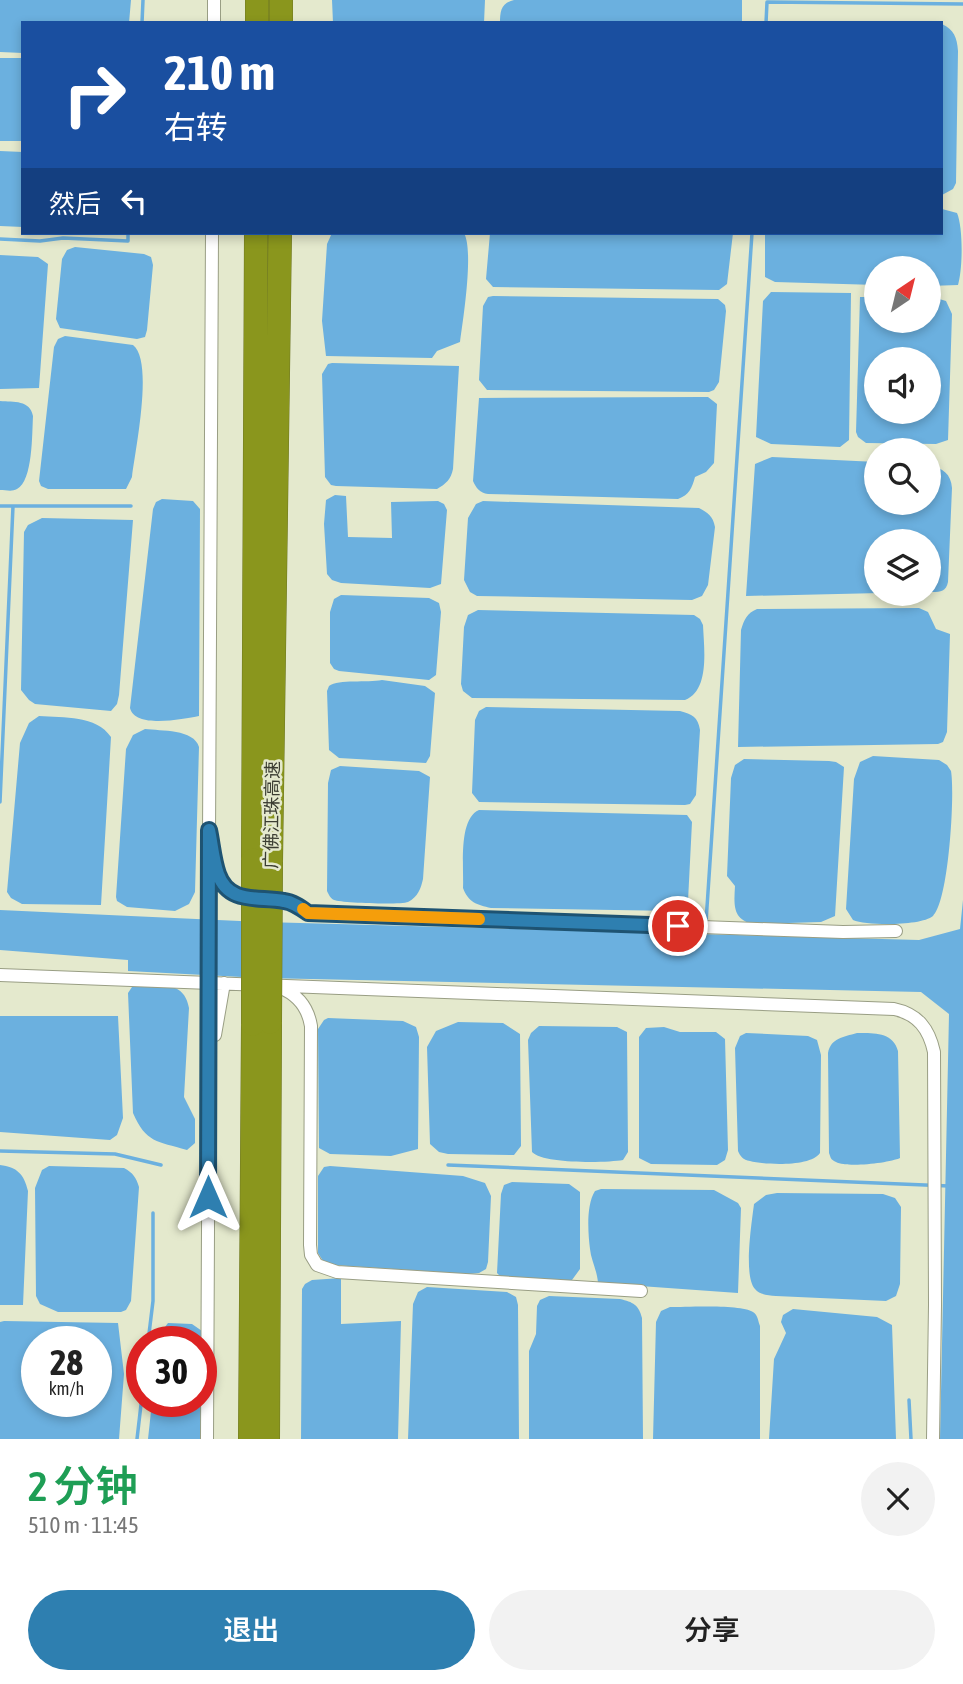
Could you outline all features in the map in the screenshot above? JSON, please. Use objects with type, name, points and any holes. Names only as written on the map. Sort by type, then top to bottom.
[{"type":"highway","points":[[257,0],[257,21]]},
{"type":"highway","points":[[281,0],[281,21]]},
{"type":"highway","name":"广佛江珠高速","points":[[256,235],[268,1439]]},
{"type":"highway","name":"广佛江珠高速","points":[[262,861],[279,448],[280,235]]},
{"type":"highway","name":"广佛江珠高速","points":[[250,1439],[262,1023]]},
{"type":"street","points":[[214,0],[214,21]]},
{"type":"street","points":[[207,1439],[212,235]]},
{"type":"street","points":[[209,830],[218,876],[228,889],[241,898],[285,901],[298,905],[308,913],[897,931]]},
{"type":"street","points":[[0,975],[902,1011],[922,1022],[930,1036],[934,1052],[933,1439]]},
{"type":"street","points":[[209,1062],[224,983]]},
{"type":"street","points":[[270,985],[286,990],[300,1001],[306,1009],[311,1026],[310,1245],[311,1255],[317,1265],[337,1272],[641,1292]]},
{"type":"water","points":[[0,0],[131,0],[129,21],[21,21],[21,53],[0,52]]},
{"type":"water","points":[[332,0],[485,0],[484,21],[333,21]]},
{"type":"water","points":[[514,0],[742,0],[742,21],[500,21],[502,8]]},
{"type":"water","points":[[943,25],[954,34],[958,51],[956,183],[953,189],[943,194]]},
{"type":"water","points":[[0,58],[21,58],[21,141],[0,141]]},
{"type":"water","points":[[0,151],[21,152],[21,227],[0,226]]},
{"type":"water","points":[[943,209],[957,213],[962,248],[958,285],[942,286],[942,256],[864,256],[864,285],[775,282],[765,277],[765,235],[943,235]]},
{"type":"water","points":[[331,235],[465,235],[468,270],[460,342],[437,351],[432,358],[326,356],[322,321],[327,244]]},
{"type":"water","points":[[490,235],[733,235],[727,284],[719,290],[493,287],[486,279]]},
{"type":"water","points":[[75,247],[151,257],[153,265],[145,337],[137,339],[60,328],[56,319],[62,259],[67,250]]},
{"type":"water","points":[[0,255],[38,257],[48,264],[39,388],[0,389]]},
{"type":"water","points":[[771,292],[851,293],[849,440],[840,447],[771,444],[756,437],[763,301]]},
{"type":"water","points":[[488,297],[718,299],[725,305],[726,311],[719,382],[714,390],[709,392],[487,390],[479,380],[483,306]]},
{"type":"water","points":[[860,297],[864,297],[864,333],[941,333],[942,300],[946,301],[952,314],[948,440],[941,442],[941,438],[864,438],[864,442],[858,437]]},
{"type":"water","points":[[65,336],[133,345],[139,354],[142,369],[142,407],[132,477],[126,489],[48,489],[41,486],[39,481],[54,347],[58,339]]},
{"type":"water","points":[[328,364],[459,366],[453,469],[445,483],[437,489],[331,485],[325,477],[322,374]]},
{"type":"water","points":[[708,397],[717,404],[714,463],[706,472],[695,477],[690,491],[678,499],[488,494],[479,490],[473,481],[479,398]]},
{"type":"water","points":[[0,401],[25,404],[33,416],[29,467],[22,484],[13,490],[0,490]]},
{"type":"water","points":[[772,457],[864,461],[864,515],[941,515],[942,470],[948,475],[952,488],[948,582],[945,588],[941,591],[941,529],[864,529],[864,593],[746,596],[755,464]]},
{"type":"water","points":[[335,495],[346,496],[348,537],[392,538],[391,502],[438,501],[444,504],[447,510],[441,584],[430,588],[341,583],[332,580],[327,574],[324,524],[326,500]]},
{"type":"water","points":[[162,499],[193,501],[200,509],[199,716],[150,721],[141,719],[130,708],[153,509],[156,502]]},
{"type":"water","points":[[483,501],[699,508],[710,515],[715,527],[708,585],[702,596],[692,600],[477,596],[470,592],[464,580],[468,518],[476,504]]},
{"type":"water","points":[[42,518],[133,520],[119,695],[117,704],[111,711],[35,704],[21,690],[24,532],[28,525]]},
{"type":"water","points":[[341,595],[429,598],[439,603],[441,612],[436,675],[429,680],[334,669],[330,663],[330,612],[334,599]]},
{"type":"water","points":[[919,608],[928,612],[936,629],[950,634],[947,732],[943,742],[738,747],[741,630],[751,613],[757,609]]},
{"type":"water","points":[[478,610],[694,615],[703,625],[702,678],[693,695],[685,700],[472,698],[463,691],[461,684],[464,627],[468,615]]},
{"type":"water","points":[[382,680],[425,686],[435,693],[430,756],[426,763],[339,758],[329,750],[329,686]]},
{"type":"water","points":[[486,707],[688,713],[696,719],[700,730],[696,795],[690,804],[685,805],[479,802],[472,793],[475,720],[479,711]]},
{"type":"water","points":[[39,716],[88,721],[105,730],[111,737],[101,905],[22,904],[11,898],[7,892],[20,743],[29,723]]},
{"type":"water","points":[[145,729],[184,734],[196,741],[199,747],[195,892],[189,904],[175,911],[127,907],[117,901],[116,897],[126,749],[133,735]]},
{"type":"water","points":[[873,756],[939,760],[951,771],[951,823],[943,890],[933,916],[917,922],[860,922],[853,920],[846,909],[854,779],[860,762]]},
{"type":"water","points":[[744,759],[829,761],[844,767],[835,916],[821,922],[754,924],[738,915],[735,886],[727,876],[731,778],[735,765]]},
{"type":"water","points":[[340,766],[419,771],[430,777],[423,879],[417,895],[408,902],[348,902],[334,900],[328,894],[328,783],[331,770]]},
{"type":"water","points":[[479,810],[687,815],[692,822],[688,901],[682,909],[676,911],[491,908],[477,904],[470,900],[463,888],[463,856],[468,823],[472,815]]},
{"type":"water","points":[[963,900],[963,1439],[940,1439],[949,1014],[921,992],[263,978],[128,971],[128,960],[0,950],[0,910],[264,922],[919,940],[960,929]]},
{"type":"water","points":[[137,985],[170,986],[182,993],[189,1008],[184,1097],[195,1119],[195,1143],[187,1150],[148,1136],[133,1113],[128,993]]},
{"type":"water","points":[[0,1016],[118,1016],[123,1118],[117,1135],[110,1140],[0,1132]]},
{"type":"water","points":[[328,1018],[403,1021],[416,1027],[419,1037],[418,1149],[391,1156],[330,1154],[319,1148],[318,1029]]},
{"type":"water","points":[[458,1022],[503,1023],[520,1034],[521,1146],[514,1155],[448,1154],[439,1152],[430,1144],[427,1047],[436,1031]]},
{"type":"water","points":[[539,1026],[617,1027],[627,1032],[628,1152],[623,1160],[561,1161],[532,1152],[528,1040]]},
{"type":"water","points":[[664,1027],[680,1032],[716,1032],[725,1039],[728,1150],[725,1160],[717,1165],[651,1164],[639,1158],[639,1037],[646,1028]]},
{"type":"water","points":[[746,1033],[808,1036],[817,1040],[821,1055],[820,1153],[815,1158],[798,1163],[776,1164],[744,1159],[740,1155],[735,1048],[740,1036]]},
{"type":"water","points":[[857,1033],[887,1037],[896,1045],[898,1051],[900,1158],[895,1160],[849,1165],[834,1161],[829,1153],[828,1053],[835,1041]]},
{"type":"water","points":[[0,1165],[19,1172],[28,1191],[23,1305],[0,1305]]},
{"type":"water","points":[[49,1166],[124,1168],[135,1178],[139,1187],[131,1301],[126,1310],[58,1312],[40,1304],[36,1296],[35,1188],[42,1170]]},
{"type":"water","points":[[324,1167],[463,1176],[485,1183],[491,1196],[486,1269],[469,1274],[333,1265],[323,1261],[318,1253],[318,1176]]},
{"type":"water","points":[[512,1182],[569,1184],[580,1192],[580,1269],[572,1280],[565,1283],[500,1276],[497,1273],[501,1194],[504,1185]]},
{"type":"water","points":[[714,1190],[738,1203],[741,1208],[738,1293],[598,1283],[591,1253],[588,1219],[592,1197],[595,1191]]},
{"type":"water","points":[[883,1194],[895,1198],[901,1207],[900,1284],[896,1296],[886,1301],[776,1296],[757,1291],[751,1282],[749,1261],[754,1204],[766,1195]]},
{"type":"water","points":[[341,1278],[341,1324],[401,1321],[398,1439],[301,1439],[302,1289],[312,1280]]},
{"type":"water","points":[[427,1287],[507,1292],[516,1297],[519,1439],[408,1439],[413,1304],[418,1292]]},
{"type":"water","points":[[549,1296],[620,1299],[632,1303],[639,1310],[642,1318],[643,1439],[529,1439],[529,1351],[536,1334],[537,1306],[540,1300]]},
{"type":"water","points":[[670,1307],[737,1308],[747,1309],[756,1315],[760,1326],[760,1439],[653,1439],[656,1322],[661,1311]]},
{"type":"water","points":[[793,1309],[877,1317],[892,1325],[896,1439],[769,1439],[774,1359],[786,1333],[781,1322],[783,1315]]},
{"type":"water","points":[[0,1322],[118,1323],[124,1374],[119,1439],[0,1439]]},
{"type":"water","points":[[168,1323],[195,1326],[166,1326]]},
{"type":"water","points":[[150,1417],[203,1417],[203,1439],[148,1439]]},
{"type":"waterway","points":[[142,21],[143,0]]},
{"type":"waterway","points":[[766,21],[767,2],[963,4]]},
{"type":"waterway","points":[[0,239],[128,241],[128,235]]},
{"type":"waterway","points":[[706,922],[752,235]]},
{"type":"waterway","points":[[0,506],[131,506]]},
{"type":"waterway","points":[[0,802],[13,506]]},
{"type":"waterway","points":[[0,1151],[115,1154],[161,1165]]},
{"type":"waterway","points":[[448,1165],[949,1186]]},
{"type":"waterway","points":[[150,1326],[153,1301],[153,1213]]},
{"type":"waterway","points":[[909,1400],[911,1439]]},
{"type":"waterway","points":[[137,1439],[140,1417]]},
{"type":"slow traffic","points":[[303,909],[308,913],[479,919]]},
{"type":"route","points":[[208,1197],[209,830],[218,876],[228,889],[241,898],[285,901],[298,905],[308,913],[678,926]]}]
